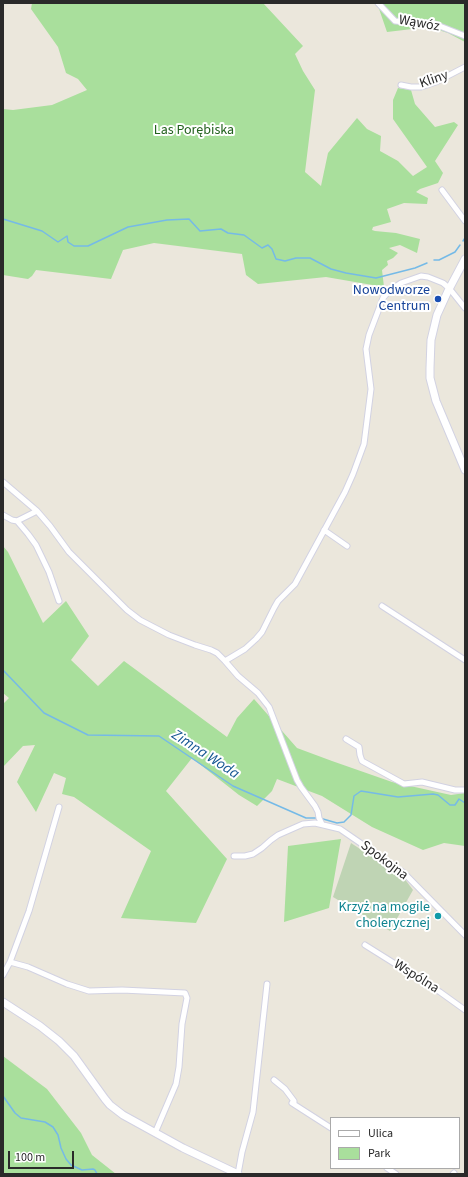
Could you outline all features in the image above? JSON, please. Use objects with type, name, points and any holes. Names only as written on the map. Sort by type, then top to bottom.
[{"type":"street","name":"Wąwóz","points":[[378,3],[395,21],[432,23],[465,36]]},
{"type":"street","name":"Kliny","points":[[402,85],[422,87],[465,68]]},
{"type":"street","points":[[442,190],[465,221]]},
{"type":"street","points":[[465,258],[438,312],[433,328],[430,349],[430,378],[436,401],[465,470]]},
{"type":"street","points":[[225,661],[251,644],[262,632],[278,601],[295,584],[345,492],[364,444],[371,388],[366,349],[369,335],[383,298],[389,290],[401,283],[421,276],[434,278],[443,282],[465,308]]},
{"type":"street","points":[[3,482],[37,511],[69,552],[127,610],[140,620],[170,635],[194,646],[217,653],[238,676],[258,693],[269,706],[297,780],[315,806],[322,824]]},
{"type":"street","points":[[3,515],[17,521],[37,511]]},
{"type":"street","points":[[17,521],[36,545],[49,572],[59,601]]},
{"type":"street","points":[[324,530],[348,546]]},
{"type":"street","points":[[382,606],[465,660]]},
{"type":"street","points":[[346,739],[359,747],[362,761],[404,784],[422,782],[455,790],[465,790]]},
{"type":"street","points":[[3,975],[10,962],[29,911],[59,807]]},
{"type":"street","name":"Spokojna","points":[[234,856],[245,856],[252,854],[278,835],[296,826],[309,823],[322,824],[328,827],[340,829],[404,873],[465,935]]},
{"type":"street","name":"Wspólna","points":[[365,945],[440,992],[465,1010]]},
{"type":"street","points":[[10,962],[28,967],[89,992],[122,990],[185,993],[187,998],[182,1024],[179,1067],[176,1084],[155,1133]]},
{"type":"street","points":[[3,1002],[40,1026],[59,1041],[74,1056],[100,1093],[116,1110],[155,1133],[238,1174],[242,1152],[253,1112],[267,984]]},
{"type":"street","points":[[274,1080],[285,1089],[294,1100],[293,1104],[330,1127]]},
{"type":"green space","name":"Las Porębiska","points":[[32,3],[263,3],[303,46],[295,54],[303,71],[315,90],[305,172],[321,186],[328,153],[357,118],[367,129],[381,136],[380,151],[398,161],[413,176],[427,167],[393,119],[393,100],[398,88],[411,90],[415,104],[435,127],[454,122],[458,125],[435,161],[443,173],[438,183],[420,189],[416,192],[428,198],[427,204],[404,203],[387,209],[391,222],[373,227],[372,230],[396,233],[420,239],[417,253],[400,245],[389,248],[398,253],[387,261],[388,265],[382,270],[384,287],[326,277],[258,284],[246,275],[242,254],[154,243],[123,250],[111,279],[36,270],[28,279],[3,275],[3,109],[13,110],[52,105],[87,90],[78,79],[66,73],[58,47],[31,9]]},
{"type":"green space","points":[[377,3],[465,3],[465,42],[448,33],[429,27],[387,32]]},
{"type":"green space","points":[[3,546],[8,552],[43,623],[66,601],[89,636],[71,660],[98,686],[124,661],[227,737],[237,718],[254,699],[297,748],[392,782],[451,795],[465,793],[465,846],[444,843],[423,850],[372,827],[322,796],[277,779],[272,791],[257,806],[239,795],[192,758],[166,791],[227,859],[196,923],[121,918],[151,851],[74,797],[62,794],[66,778],[54,773],[36,812],[17,782],[35,745],[23,746],[3,767],[3,704],[9,698],[3,693]]},
{"type":"green space","points":[[341,839],[329,908],[284,922],[288,846]]},
{"type":"green space","points":[[351,843],[404,878],[413,890],[390,931],[333,897]]},
{"type":"green space","points":[[3,1056],[47,1089],[81,1133],[92,1155],[116,1174],[3,1174]]},
{"type":"waterway","points":[[3,219],[42,231],[58,242],[67,236],[68,242],[74,246],[88,246],[128,227],[167,220],[189,219],[200,231],[221,229],[228,233],[244,235],[262,248],[268,245],[272,249],[276,259],[285,261],[296,258],[310,258],[331,269],[376,278],[415,268],[427,263]]},
{"type":"waterway","points":[[434,260],[439,260],[455,252],[460,245]]},
{"type":"waterway","name":"Zimna Woda","points":[[3,670],[44,713],[88,735],[159,736],[233,786],[306,818],[318,818]]},
{"type":"waterway","name":"Zimna Woda","points":[[323,819],[337,823],[344,822],[351,815],[354,796],[361,791],[398,797],[433,794],[438,795],[450,805],[455,805],[459,799],[465,803]]},
{"type":"waterway","points":[[3,1096],[15,1113],[21,1118],[45,1122],[53,1127],[58,1135],[61,1148],[66,1159],[71,1165],[82,1170],[93,1169],[97,1174]]},
{"type":"place","name":"Nowodworze Centrum","points":[[438,299]]},
{"type":"place","name":"Krzyż na mogile cholerycznej","points":[[438,916]]}]
